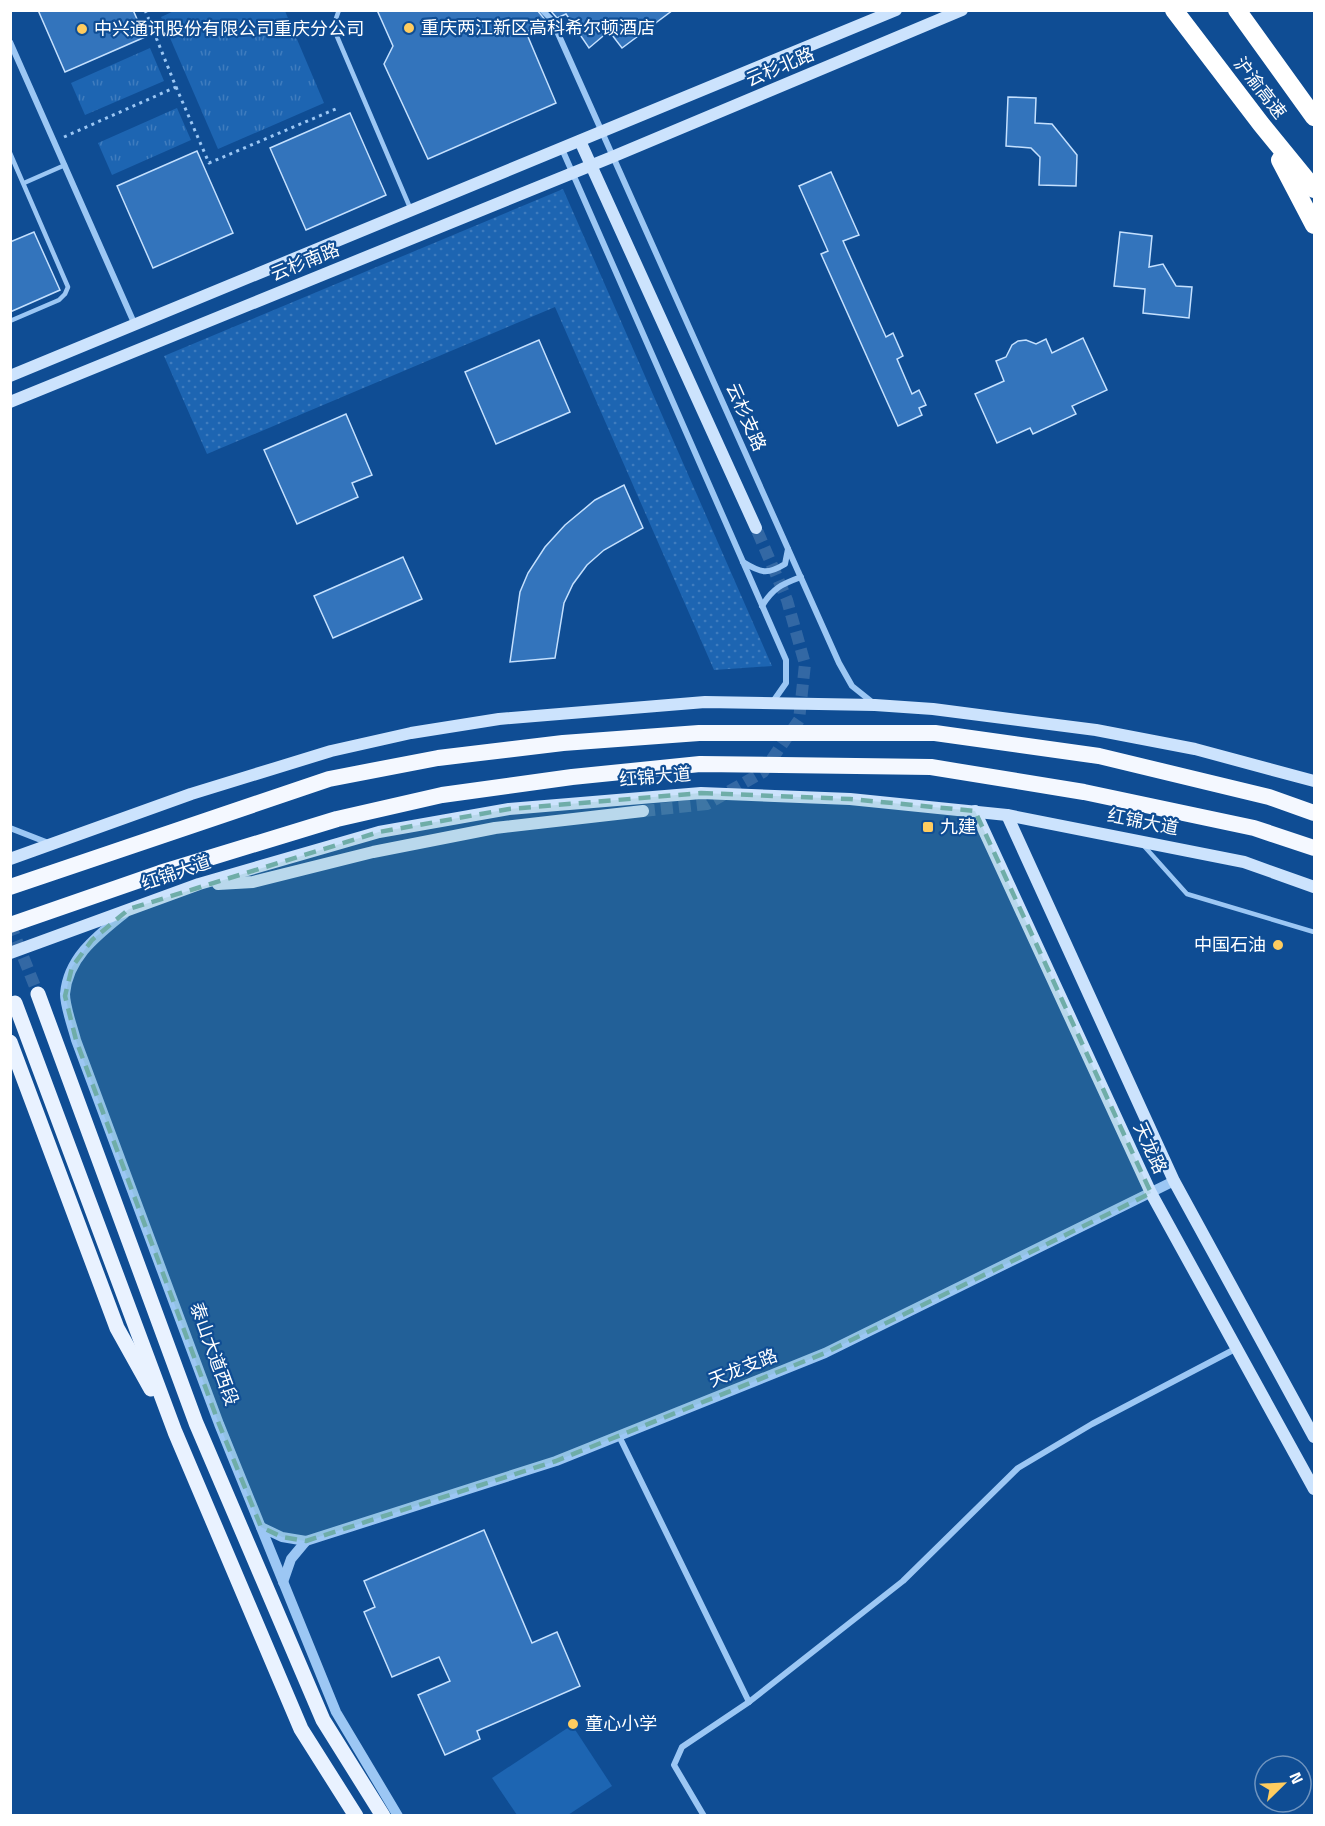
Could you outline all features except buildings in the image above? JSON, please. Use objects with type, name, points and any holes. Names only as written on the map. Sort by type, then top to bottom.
[{"type":"highway","name":"沪渝高速","points":[[1237,10],[1314,117]]},
{"type":"highway","name":"沪渝高速","points":[[1177,14],[1314,189]]},
{"type":"highway","points":[[1261,124],[1314,225]]},
{"type":"highway","points":[[10,886],[329,779],[438,758],[563,743],[699,733],[936,734],[1099,756],[1269,797],[1314,813]]},
{"type":"highway","name":"红锦大道","points":[[10,926],[160,873],[337,819],[442,795],[572,777],[700,764],[931,767],[1084,792],[1254,828],[1314,848]]},
{"type":"main road","name":"云杉北路","points":[[601,132],[896,10]]},
{"type":"main road","name":"云杉北路","points":[[612,157],[962,10]]},
{"type":"main road","name":"云杉南路","points":[[10,376],[601,132]]},
{"type":"main road","points":[[580,141],[756,528]]},
{"type":"main road","name":"云杉南路","points":[[10,402],[612,157]]},
{"type":"main road","points":[[10,859],[213,788],[331,751],[411,732],[499,719],[705,702],[875,705],[1096,730],[1194,749],[1314,781]]},
{"type":"main road","name":"红锦大道","points":[[10,953],[199,885],[379,832],[509,809],[701,793],[850,799],[1007,815],[1244,862],[1314,887]]},
{"type":"main road","points":[[199,885],[253,882],[373,852],[495,828],[643,811]]},
{"type":"main road","name":"天龙路","points":[[975,811],[1151,1193],[1314,1489]]},
{"type":"main road","name":"天龙路","points":[[1007,815],[1174,1181],[1314,1437]]},
{"type":"main road","points":[[38,994],[196,1423],[323,1720],[383,1815]]},
{"type":"main road","points":[[15,1003],[175,1432],[301,1729],[356,1815]]},
{"type":"main road","points":[[10,1042],[117,1328],[175,1432]]},
{"type":"street","name":"云杉支路","points":[[542,10],[552,20],[839,663],[852,686],[875,705]]},
{"type":"street","points":[[10,42],[135,325]]},
{"type":"street","points":[[562,149],[786,660],[786,683],[771,704]]},
{"type":"street","points":[[743,562],[758,572],[772,572],[785,564],[788,547]]},
{"type":"street","points":[[762,606],[771,592],[785,582],[801,577]]},
{"type":"street","points":[[10,828],[52,844]]},
{"type":"street","name":"泰山大道西段","points":[[129,909],[92,940],[72,967],[65,996],[76,1040],[219,1424],[336,1712],[398,1815]]},
{"type":"street","name":"天龙支路","points":[[306,1541],[556,1461],[825,1353],[1174,1181]]},
{"type":"street","points":[[704,1815],[674,1766],[682,1747],[749,1702],[903,1581],[1018,1468],[1092,1424],[1237,1348]]},
{"type":"street","points":[[619,1436],[749,1702]]},
{"type":"street","points":[[261,1527],[282,1537],[306,1541]]},
{"type":"street","points":[[283,1582],[291,1559],[306,1541]]},
{"type":"lane","points":[[339,10],[333,27],[411,211]]},
{"type":"lane","points":[[10,153],[68,287],[59,300],[10,321]]},
{"type":"lane","points":[[24,183],[64,165]]},
{"type":"lane","points":[[1140,842],[1187,894],[1314,932]]},
{"type":"path","points":[[145,10],[209,163],[338,108]]},
{"type":"path","points":[[54,141],[176,87]]},
{"type":"highlighted area","points":[[701,793],[850,799],[975,811],[1151,1193],[825,1353],[556,1461],[306,1541],[282,1537],[261,1527],[219,1424],[76,1040],[65,996],[72,967],[92,940],[129,909],[379,832],[509,809]]},
{"type":"green space","points":[[176,10],[285,11],[324,103],[218,149],[161,17]]},
{"type":"green space","points":[[150,48],[164,81],[85,115],[71,83]]},
{"type":"green space","points":[[177,108],[191,140],[112,175],[98,143]]},
{"type":"green space","points":[[563,189],[772,666],[714,670],[555,307],[207,454],[164,356]]},
{"type":"green space","points":[[572,1725],[612,1786],[568,1815],[517,1815],[492,1778]]},
{"type":"tunnel","points":[[643,811],[707,804],[763,772],[799,720],[805,664],[787,600],[756,528]]},
{"type":"tunnel","points":[[10,924],[38,994]]},
{"type":"place","name":"重庆两江新区高科希尔顿酒店","points":[[409,28]]},
{"type":"place","name":"中兴通讯股份有限公司重庆分公司","points":[[82,29]]},
{"type":"place","name":"九建","points":[[928,827]]},
{"type":"place","name":"中国石油","points":[[1278,945]]},
{"type":"place","name":"童心小学","points":[[573,1724]]}]
